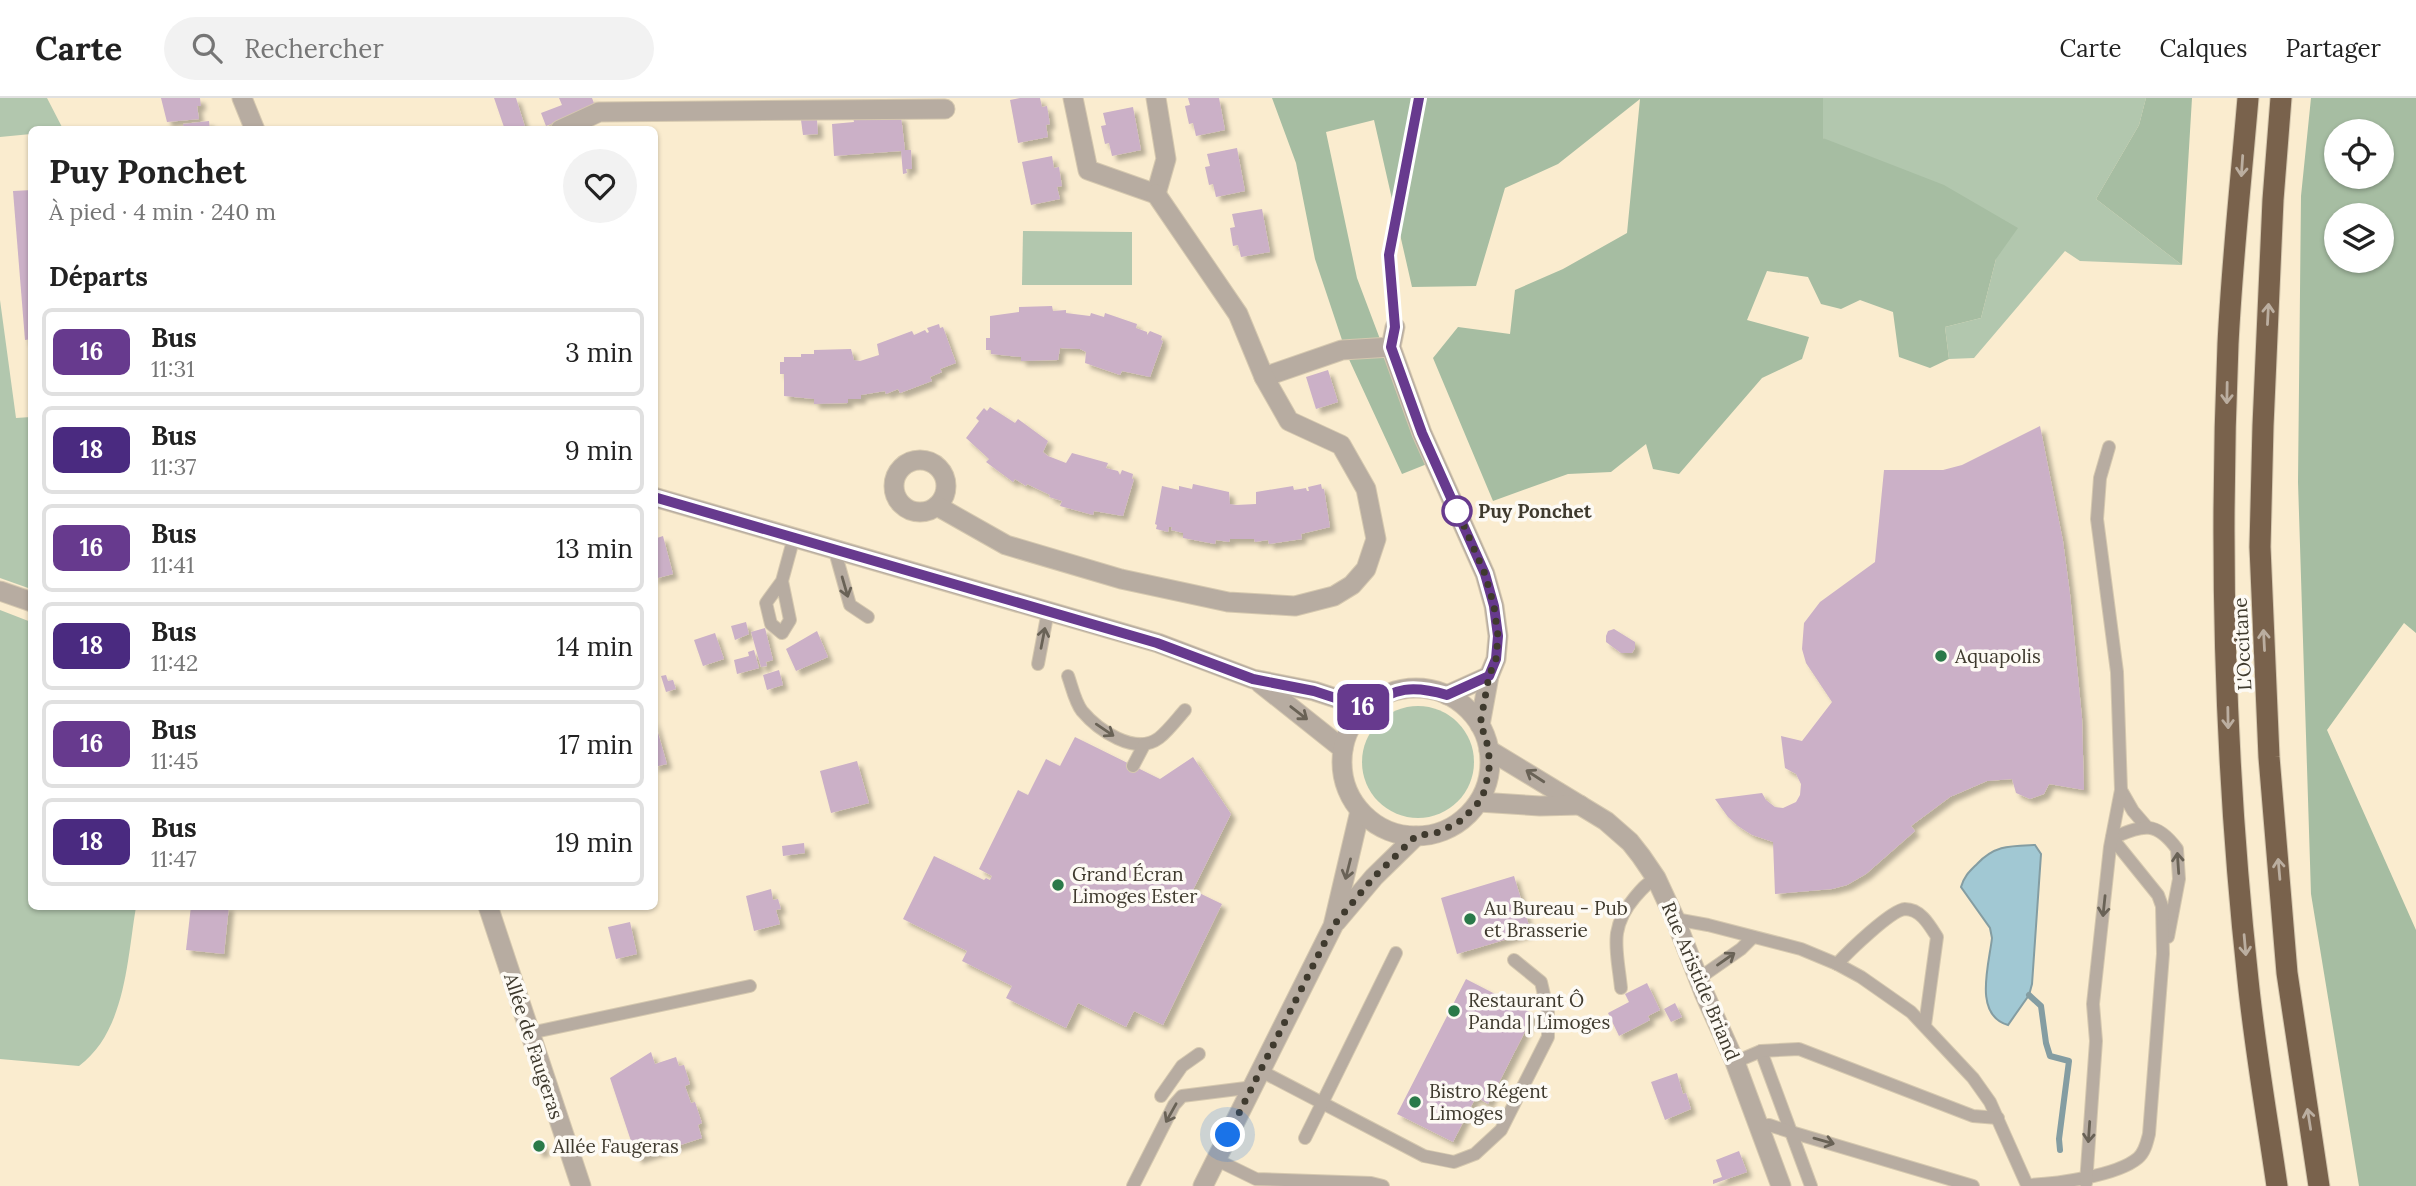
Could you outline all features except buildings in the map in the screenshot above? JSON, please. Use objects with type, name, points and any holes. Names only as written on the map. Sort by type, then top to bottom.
[{"type":"highway","name":"L'Occitane","points":[[2248,98],[2228,343],[2225,499],[2228,708],[2236,851],[2248,982],[2277,1186]]},
{"type":"highway","name":"L'Occitane","points":[[2281,98],[2272,213],[2260,547],[2269,757],[2287,973],[2319,1186]]},
{"type":"street","points":[[242,98],[253,126]]},
{"type":"street","points":[[937,506],[1006,545],[1121,579],[1228,602],[1295,606],[1334,596],[1352,585],[1366,569],[1376,539],[1366,489],[1341,444],[1289,421],[1264,376],[1238,314],[1156,194],[1087,170],[1073,98]]},
{"type":"street","points":[[1156,98],[1167,159],[1156,194]]},
{"type":"street","points":[[569,126],[599,112],[945,109]]},
{"type":"street","points":[[1395,327],[1391,347],[1422,433],[1485,574],[1494,606],[1498,636],[1496,659],[1489,676],[1480,725]]},
{"type":"street","points":[[1264,376],[1342,350],[1391,347]]},
{"type":"street","points":[[658,498],[1157,643],[1253,679],[1314,691],[1366,708]]},
{"type":"street","points":[[0,591],[28,601]]},
{"type":"street","points":[[1447,695],[1489,676]]},
{"type":"street","points":[[1253,679],[1343,749]]},
{"type":"street","points":[[1426,688],[1447,695],[1466,707],[1480,725],[1489,750],[1489,777],[1479,802],[1462,820],[1440,832],[1416,836],[1395,834],[1376,825],[1360,811],[1348,793],[1342,771],[1343,749],[1351,726],[1366,708],[1384,695],[1404,689],[1426,688]]},
{"type":"street","name":"Rue Aristide Briand","points":[[1489,750],[1605,821],[1630,842],[1656,878],[1735,1062],[1781,1186]]},
{"type":"street","points":[[1479,802],[1540,806],[1580,805]]},
{"type":"street","points":[[1203,1186],[1333,926],[1360,811]]},
{"type":"street","points":[[1333,926],[1374,877],[1416,836]]},
{"type":"street","name":"Allée de Faugeras","points":[[489,910],[581,1186]]},
{"type":"lane","points":[[1395,327],[1389,255],[1419,98]]},
{"type":"lane","points":[[2086,1182],[2096,1041],[2093,1004],[2112,838],[2121,790],[2117,672],[2097,519],[2100,478],[2109,447]]},
{"type":"lane","points":[[782,580],[794,537]]},
{"type":"lane","points":[[834,548],[850,605],[867,617]]},
{"type":"lane","points":[[1038,664],[1048,611]]},
{"type":"lane","points":[[1068,676],[1080,709],[1100,728],[1121,740],[1144,745]]},
{"type":"lane","points":[[1133,766],[1144,745],[1158,738],[1185,710]]},
{"type":"lane","points":[[2121,790],[2133,811],[2146,826],[2161,833],[2177,849],[2179,860],[2175,907],[2163,954]]},
{"type":"lane","points":[[2112,838],[2146,826]]},
{"type":"lane","points":[[1675,919],[1801,949],[1861,977],[1926,1025],[1973,1078],[1990,1102],[2027,1185],[2086,1182],[2125,1167],[2140,1157],[2150,1134],[2163,954],[2162,906],[2158,895],[2112,838]]},
{"type":"lane","points":[[1621,988],[1617,925],[1624,910],[1647,884],[1656,878]]},
{"type":"lane","points":[[1837,964],[1860,941],[1895,914],[1904,909],[1914,911],[1927,920],[1937,937],[1926,1025]]},
{"type":"lane","points":[[1698,979],[1741,949],[1753,937]]},
{"type":"lane","points":[[1305,1138],[1396,953]]},
{"type":"lane","points":[[1133,1186],[1174,1105],[1182,1096],[1258,1079],[1322,1102],[1424,1156],[1454,1162],[1475,1154],[1501,1130],[1548,1037],[1548,1012],[1541,982],[1514,960]]},
{"type":"lane","points":[[530,1032],[750,986]]},
{"type":"lane","points":[[1735,1062],[1761,1051],[1799,1049],[1973,1116],[1998,1118]]},
{"type":"lane","points":[[1761,1051],[1811,1186]]},
{"type":"lane","points":[[1161,1096],[1182,1066],[1199,1054]]},
{"type":"lane","points":[[1759,1126],[1769,1125],[1973,1186]]},
{"type":"lane","points":[[1216,1159],[1256,1179],[1371,1183],[1383,1186]]},
{"type":"green space","points":[[0,98],[47,98],[61,126],[28,126],[28,134],[0,137]]},
{"type":"green space","points":[[1272,98],[1823,98],[1823,138],[1944,185],[2018,228],[1996,259],[1981,318],[1945,327],[1949,359],[1930,368],[1899,357],[1893,312],[1860,300],[1841,309],[1821,304],[1808,277],[1767,271],[1747,320],[1809,337],[1802,359],[1762,378],[1679,474],[1653,469],[1646,444],[1611,472],[1568,474],[1493,501],[1433,358],[1458,327],[1510,334],[1515,290],[1563,269],[1627,233],[1640,99],[1558,164],[1505,188],[1476,286],[1412,287],[1374,120],[1326,132],[1357,278],[1427,464],[1402,474],[1347,355],[1315,259],[1296,163]]},
{"type":"green space","points":[[1823,98],[2146,98],[2139,125],[2096,199],[2182,265],[2080,261],[2065,251],[1974,358],[1949,359],[1945,327],[1981,318],[1996,259],[1823,138]]},
{"type":"green space","points":[[2146,98],[2192,98],[2182,265],[2096,199],[2139,125]]},
{"type":"green space","points":[[2311,98],[2416,98],[2416,633],[2404,623],[2327,730],[2416,930],[2416,1186],[2359,1186],[2311,894],[2298,482],[2301,196]]},
{"type":"green space","points":[[1023,231],[1132,232],[1132,285],[1022,285]]},
{"type":"green space","points":[[0,300],[16,418],[28,417],[28,588],[0,578]]},
{"type":"green space","points":[[0,610],[28,621],[28,910],[136,910],[122,993],[106,1034],[95,1051],[79,1066],[0,1059]]},
{"type":"green space","points":[[1418,706],[1439,711],[1457,723],[1469,741],[1474,762],[1469,783],[1457,801],[1439,813],[1418,818],[1397,813],[1379,801],[1367,783],[1362,762],[1367,741],[1379,723],[1397,711]]},
{"type":"water","points":[[2035,845],[2041,854],[2032,984],[2029,995],[2008,1025],[1990,1011],[1987,1000],[1992,938],[1990,928],[1961,887],[1970,871],[1990,853],[2010,846]]},
{"type":"waterway","points":[[2029,995],[2041,1006],[2050,1056],[2069,1061],[2059,1139],[2060,1150]]},
{"type":"bus line","name":"16","points":[[658,498],[1157,643],[1253,679],[1314,691],[1366,708],[1384,695],[1404,689],[1426,688],[1447,695],[1489,676],[1496,659],[1498,636],[1494,606],[1485,574],[1422,433],[1391,347],[1395,327],[1389,255],[1419,98]]},
{"type":"place","name":"Puy Ponchet","points":[[1457,511]]},
{"type":"place","name":"Aquapolis","points":[[1941,656]]},
{"type":"place","name":"Grand Écran Limoges Ester","points":[[1058,885]]},
{"type":"place","name":"Au Bureau - Pub et Brasserie","points":[[1470,919]]},
{"type":"place","name":"Restaurant Ô Panda | Limoges","points":[[1454,1011]]},
{"type":"place","name":"Bistro Régent Limoges","points":[[1415,1102]]},
{"type":"place","name":"Allée Faugeras","points":[[539,1146]]},
{"type":"route","points":[[1228,1135],[1333,926],[1374,877],[1416,836],[1440,832],[1462,820],[1479,802],[1485,790],[1490,763],[1486,737],[1480,725],[1489,676],[1496,659],[1498,636],[1494,606],[1485,574],[1454,503],[1457,511]]}]
